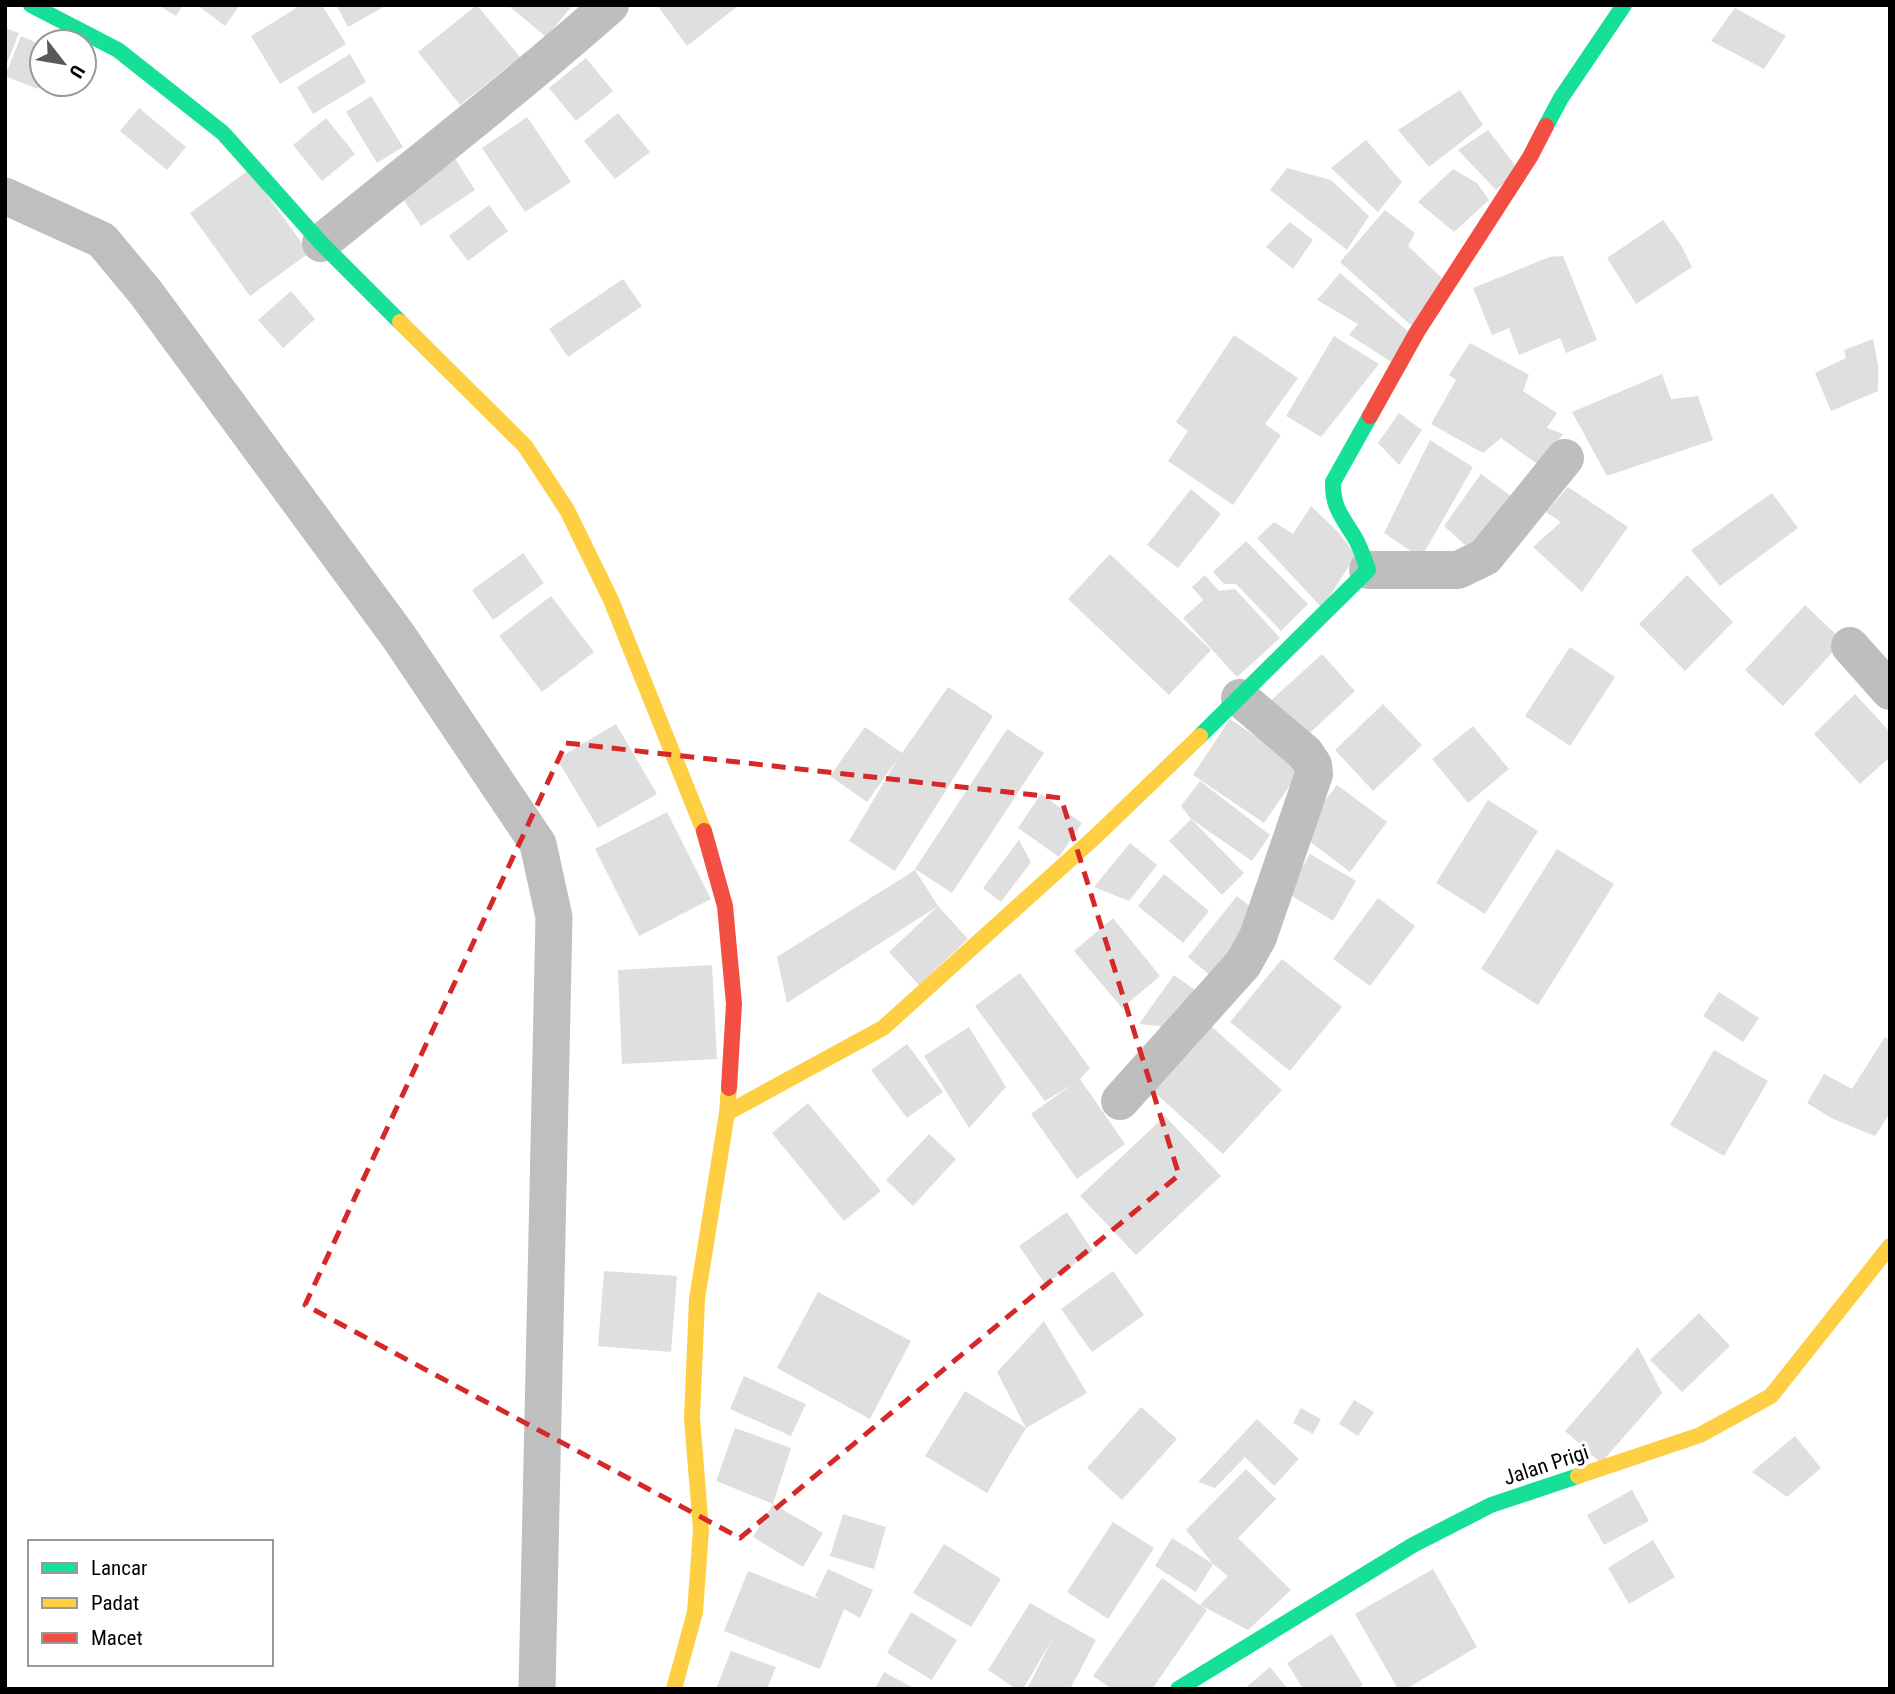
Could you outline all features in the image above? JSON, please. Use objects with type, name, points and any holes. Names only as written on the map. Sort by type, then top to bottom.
[{"type":"street","points":[[31,5],[118,50],[223,134],[321,243],[525,446],[567,510],[611,600],[700,819],[725,906],[734,1004],[727,1114],[697,1299],[692,1418],[701,1530],[695,1612],[674,1689]]},
{"type":"street","points":[[321,243],[532,74],[610,5]]},
{"type":"street","points":[[1368,570],[1360,547],[1339,519],[1332,501],[1333,482],[1417,332],[1530,157],[1561,98],[1624,5]]},
{"type":"street","points":[[727,1114],[883,1028],[1096,836],[1368,570],[1458,570],[1485,557],[1565,458]]},
{"type":"street","points":[[1850,646],[1890,691]]},
{"type":"street","points":[[1120,1101],[1243,964],[1258,937],[1292,834],[1309,793],[1314,774],[1313,765],[1305,753],[1240,698]]},
{"type":"street","name":"Jalan Prigi","points":[[1178,1689],[1413,1545],[1491,1505],[1700,1435],[1771,1396],[1890,1246]]},
{"type":"highlighted area","points":[[566,743],[1061,798],[1179,1175],[740,1538],[305,1305]]},
{"type":"building","points":[[158,5],[183,5],[176,16]]},
{"type":"building","points":[[197,5],[240,5],[225,26]]},
{"type":"building","points":[[301,5],[322,5],[346,44],[280,84],[251,36]]},
{"type":"building","points":[[336,5],[387,5],[348,27]]},
{"type":"building","points":[[477,5],[520,57],[460,105],[418,52]]},
{"type":"building","points":[[508,5],[573,5],[546,37]]},
{"type":"building","points":[[657,5],[739,5],[687,46]]},
{"type":"building","points":[[1735,8],[1786,36],[1764,69],[1711,41]]},
{"type":"building","points":[[5,28],[19,33],[5,68]]},
{"type":"building","points":[[21,36],[28,39],[28,85],[5,76]]},
{"type":"building","points":[[350,54],[366,82],[313,114],[297,87]]},
{"type":"building","points":[[586,58],[613,91],[576,121],[549,88]]},
{"type":"building","points":[[1460,90],[1483,125],[1429,167],[1398,130]]},
{"type":"building","points":[[371,96],[403,147],[377,163],[346,112]]},
{"type":"building","points":[[139,108],[186,147],[167,170],[120,131]]},
{"type":"building","points":[[618,113],[650,152],[615,179],[584,141]]},
{"type":"building","points":[[527,117],[571,182],[525,212],[482,148]]},
{"type":"building","points":[[326,118],[355,154],[322,181],[293,145]]},
{"type":"building","points":[[1488,130],[1519,170],[1496,190],[1458,150]]},
{"type":"building","points":[[1366,140],[1402,182],[1378,212],[1331,168]]},
{"type":"building","points":[[454,157],[475,190],[421,226],[400,194]]},
{"type":"building","points":[[1287,168],[1331,180],[1369,216],[1347,250],[1270,190]]},
{"type":"building","points":[[1453,169],[1477,183],[1489,200],[1454,232],[1418,202]]},
{"type":"building","points":[[249,170],[309,253],[250,296],[190,213]]},
{"type":"building","points":[[489,205],[508,231],[468,261],[449,236]]},
{"type":"building","points":[[1385,210],[1415,233],[1408,246],[1445,281],[1414,328],[1340,262]]},
{"type":"building","points":[[1663,220],[1681,245],[1692,267],[1636,304],[1607,258]]},
{"type":"building","points":[[1290,222],[1313,240],[1293,269],[1266,247]]},
{"type":"building","points":[[1563,256],[1597,340],[1566,353],[1560,338],[1519,355],[1509,328],[1492,335],[1473,288],[1549,257]]},
{"type":"building","points":[[1340,273],[1409,332],[1393,363],[1349,335],[1358,324],[1317,300]]},
{"type":"building","points":[[623,279],[642,306],[568,357],[549,329]]},
{"type":"building","points":[[291,291],[315,319],[283,348],[258,320]]},
{"type":"building","points":[[1234,335],[1298,378],[1265,424],[1281,435],[1233,505],[1168,461],[1188,431],[1176,422]]},
{"type":"building","points":[[1334,336],[1379,364],[1321,437],[1286,416]]},
{"type":"building","points":[[1873,339],[1878,365],[1878,391],[1831,411],[1815,373],[1846,358],[1844,350]]},
{"type":"building","points":[[1470,343],[1529,375],[1523,391],[1557,413],[1547,428],[1563,434],[1540,466],[1501,438],[1483,453],[1431,424],[1456,380],[1449,375]]},
{"type":"building","points":[[1662,374],[1671,399],[1698,396],[1713,440],[1607,476],[1572,412]]},
{"type":"building","points":[[1399,413],[1422,430],[1399,465],[1378,443]]},
{"type":"building","points":[[1430,440],[1473,467],[1421,558],[1384,533]]},
{"type":"building","points":[[1481,474],[1515,499],[1473,552],[1444,526]]},
{"type":"building","points":[[1568,487],[1628,527],[1582,592],[1533,547],[1561,522],[1546,512]]},
{"type":"building","points":[[1191,489],[1221,514],[1178,568],[1147,545]]},
{"type":"building","points":[[1772,493],[1798,528],[1720,586],[1691,550]]},
{"type":"building","points":[[1311,506],[1338,532],[1356,555],[1322,608],[1257,538],[1274,522],[1293,534]]},
{"type":"building","points":[[1246,541],[1308,604],[1281,631],[1236,584],[1224,584],[1213,572]]},
{"type":"building","points":[[523,553],[544,583],[493,620],[472,590]]},
{"type":"building","points":[[1110,554],[1211,650],[1169,695],[1068,599]]},
{"type":"building","points":[[1205,575],[1219,591],[1235,589],[1280,638],[1237,677],[1183,618],[1203,600],[1192,587]]},
{"type":"building","points":[[1687,575],[1733,622],[1685,671],[1639,624]]},
{"type":"building","points":[[551,596],[594,652],[542,692],[499,636]]},
{"type":"building","points":[[1805,605],[1843,641],[1783,706],[1745,670]]},
{"type":"building","points":[[1570,647],[1615,677],[1570,746],[1525,716]]},
{"type":"building","points":[[1322,654],[1355,691],[1300,742],[1266,705]]},
{"type":"building","points":[[948,687],[993,716],[895,871],[849,841],[899,757],[867,802],[830,776],[865,727],[902,753]]},
{"type":"building","points":[[1855,694],[1890,732],[1890,757],[1860,784],[1814,734]]},
{"type":"building","points":[[1383,704],[1422,745],[1373,791],[1335,750]]},
{"type":"building","points":[[1230,719],[1302,768],[1264,823],[1193,775]]},
{"type":"building","points":[[616,724],[657,794],[598,828],[557,759]]},
{"type":"building","points":[[1473,726],[1509,769],[1468,803],[1432,759]]},
{"type":"building","points":[[1007,729],[1044,753],[952,893],[915,869]]},
{"type":"building","points":[[1200,781],[1270,835],[1252,861],[1191,819],[1181,806]]},
{"type":"building","points":[[1337,785],[1387,822],[1350,872],[1300,834]]},
{"type":"building","points":[[1041,794],[1082,823],[1059,857],[1018,828]]},
{"type":"building","points":[[1488,800],[1538,831],[1485,914],[1436,883]]},
{"type":"building","points":[[667,812],[711,899],[639,936],[595,849]]},
{"type":"building","points":[[1191,819],[1244,873],[1222,895],[1169,841]]},
{"type":"building","points":[[1019,840],[1031,862],[1001,902],[983,888]]},
{"type":"building","points":[[1130,843],[1157,865],[1129,901],[1094,887]]},
{"type":"building","points":[[1557,849],[1614,884],[1538,1005],[1481,969]]},
{"type":"building","points":[[1310,854],[1356,881],[1333,921],[1287,893]]},
{"type":"building","points":[[915,870],[938,906],[787,1003],[777,957]]},
{"type":"building","points":[[1164,874],[1209,911],[1183,943],[1138,906]]},
{"type":"building","points":[[1237,896],[1261,915],[1212,977],[1188,957]]},
{"type":"building","points":[[1378,898],[1415,926],[1370,986],[1333,959]]},
{"type":"building","points":[[938,906],[968,939],[919,985],[889,952]]},
{"type":"building","points":[[1113,918],[1160,976],[1122,1008],[1074,951]]},
{"type":"building","points":[[1282,959],[1342,1007],[1290,1071],[1230,1022]]},
{"type":"building","points":[[712,965],[717,1059],[622,1064],[618,970]]},
{"type":"building","points":[[1020,973],[1090,1068],[1080,1079],[1125,1144],[1077,1179],[1031,1114],[1073,1084],[1045,1101],[975,1006]]},
{"type":"building","points":[[1174,975],[1195,990],[1168,1027],[1139,1024]]},
{"type":"building","points":[[1719,992],[1759,1018],[1743,1042],[1703,1016]]},
{"type":"building","points":[[1210,1025],[1282,1090],[1223,1154],[1152,1090]]},
{"type":"building","points":[[969,1027],[1006,1087],[969,1128],[924,1056]]},
{"type":"building","points":[[1885,1037],[1890,1040],[1890,1113],[1875,1136],[1833,1119],[1807,1103],[1824,1074],[1852,1089]]},
{"type":"building","points":[[907,1044],[943,1092],[907,1118],[871,1070]]},
{"type":"building","points":[[1714,1050],[1768,1081],[1724,1156],[1670,1125]]},
{"type":"building","points":[[808,1103],[881,1191],[844,1221],[772,1133]]},
{"type":"building","points":[[1165,1116],[1221,1176],[1136,1255],[1080,1196]]},
{"type":"building","points":[[929,1134],[956,1159],[913,1206],[886,1180]]},
{"type":"building","points":[[1067,1212],[1093,1251],[1045,1284],[1019,1246]]},
{"type":"building","points":[[604,1271],[677,1276],[671,1352],[598,1346]]},
{"type":"building","points":[[1113,1271],[1144,1315],[1092,1352],[1061,1309]]},
{"type":"building","points":[[818,1292],[911,1341],[870,1419],[777,1368]]},
{"type":"building","points":[[1699,1313],[1730,1346],[1682,1392],[1650,1360]]},
{"type":"building","points":[[1044,1321],[1087,1393],[1026,1428],[997,1372]]},
{"type":"building","points":[[1638,1347],[1662,1393],[1601,1463],[1565,1431]]},
{"type":"building","points":[[744,1376],[806,1404],[791,1436],[730,1409]]},
{"type":"building","points":[[965,1391],[1026,1428],[987,1493],[925,1456]]},
{"type":"building","points":[[1354,1400],[1374,1412],[1358,1436],[1339,1424]]},
{"type":"building","points":[[1141,1407],[1177,1439],[1122,1500],[1087,1468]]},
{"type":"building","points":[[1301,1408],[1321,1419],[1313,1434],[1293,1423]]},
{"type":"building","points":[[1257,1419],[1299,1459],[1274,1486],[1245,1457],[1215,1488],[1198,1482]]},
{"type":"building","points":[[735,1428],[791,1448],[773,1504],[716,1481]]},
{"type":"building","points":[[1795,1436],[1821,1468],[1787,1497],[1752,1472]]},
{"type":"building","points":[[1246,1469],[1276,1499],[1238,1538],[1291,1590],[1248,1630],[1200,1605],[1228,1576],[1213,1564],[1186,1530]]},
{"type":"building","points":[[1632,1490],[1649,1521],[1604,1545],[1587,1515]]},
{"type":"building","points":[[773,1504],[823,1533],[803,1567],[753,1537]]},
{"type":"building","points":[[843,1514],[886,1527],[874,1569],[830,1556]]},
{"type":"building","points":[[1113,1522],[1154,1548],[1108,1619],[1067,1592]]},
{"type":"building","points":[[1172,1538],[1213,1564],[1196,1592],[1155,1566]]},
{"type":"building","points":[[1653,1540],[1675,1577],[1629,1604],[1608,1568]]},
{"type":"building","points":[[944,1544],[1001,1579],[971,1627],[913,1593]]},
{"type":"building","points":[[828,1569],[873,1590],[860,1618],[844,1609],[820,1669],[724,1631],[748,1571],[821,1600],[815,1596]]},
{"type":"building","points":[[1433,1569],[1477,1647],[1406,1689],[1398,1689],[1355,1614]]},
{"type":"building","points":[[1162,1578],[1207,1610],[1152,1689],[1112,1689],[1093,1676]]},
{"type":"building","points":[[1030,1603],[1096,1640],[1070,1689],[1027,1689],[1053,1638],[1023,1689],[1016,1689],[988,1670]]},
{"type":"building","points":[[911,1612],[957,1640],[932,1680],[887,1653]]},
{"type":"building","points":[[1332,1634],[1363,1685],[1357,1689],[1303,1689],[1287,1663]]},
{"type":"building","points":[[731,1651],[776,1667],[767,1689],[716,1689]]},
{"type":"building","points":[[1270,1667],[1288,1689],[1244,1689]]},
{"type":"building","points":[[884,1672],[915,1689],[875,1689]]},
{"type":"waterway","points":[[5,196],[102,240],[146,293],[399,637],[538,844],[554,917],[537,1689]]},
{"type":"traffic: fast","points":[[31,5],[118,50],[223,133],[321,243],[400,322]]},
{"type":"traffic: fast","points":[[1546,126],[1561,98],[1624,5]]},
{"type":"traffic: fast","points":[[1200,736],[1368,570],[1357,542],[1336,505],[1333,482],[1370,416]]},
{"type":"traffic: fast","points":[[1178,1689],[1413,1545],[1491,1505],[1578,1476]]},
{"type":"traffic: slow","points":[[400,322],[525,446],[567,510],[611,600],[704,831]]},
{"type":"traffic: slow","points":[[727,1113],[883,1028],[1096,836],[1200,736]]},
{"type":"traffic: slow","points":[[674,1689],[695,1612],[701,1530],[692,1418],[697,1299],[729,1088]]},
{"type":"traffic: slow","points":[[1578,1476],[1700,1435],[1771,1396],[1890,1246]]},
{"type":"traffic: jam","points":[[1370,416],[1417,332],[1530,157],[1546,126]]},
{"type":"traffic: jam","points":[[704,831],[725,906],[734,1004],[729,1088]]}]
